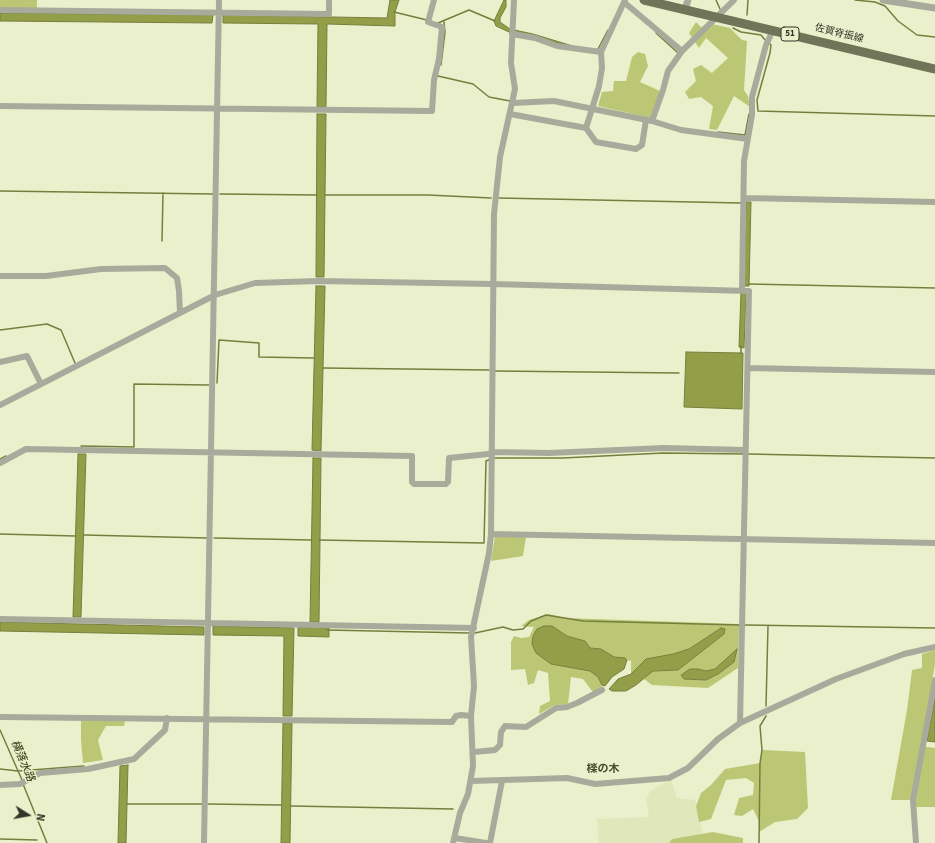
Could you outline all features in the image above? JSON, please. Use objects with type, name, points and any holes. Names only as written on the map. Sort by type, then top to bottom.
[{"type":"main road","name":"佐賀脊振線","points":[[644,0],[718,17],[771,33],[935,69]]},
{"type":"street","points":[[204,843],[215,295],[219,0]]},
{"type":"street","points":[[0,10],[219,17],[329,14],[329,0]]},
{"type":"street","points":[[0,106],[432,111],[434,80],[439,59],[442,27],[427,20],[434,0]]},
{"type":"street","points":[[486,843],[454,840],[471,781],[474,752],[471,716],[474,686],[471,637],[489,553],[491,534],[495,197],[500,157],[515,89],[511,63],[514,0]]},
{"type":"street","points":[[685,10],[688,0]]},
{"type":"street","points":[[510,114],[586,128],[596,142],[636,149],[642,145],[649,120],[663,90],[668,71],[682,51],[734,0]]},
{"type":"street","points":[[883,0],[935,8]]},
{"type":"street","points":[[586,128],[593,108],[602,68],[601,52],[625,2],[682,51]]},
{"type":"street","points":[[744,290],[744,162],[752,112],[752,97],[766,45],[771,33]]},
{"type":"street","points":[[512,34],[535,38],[557,46],[601,52]]},
{"type":"street","points":[[513,103],[554,101],[649,120],[681,130],[748,139]]},
{"type":"street","points":[[744,198],[935,202]]},
{"type":"street","points":[[0,276],[46,276],[101,269],[165,268],[177,278],[180,313]]},
{"type":"street","points":[[0,405],[215,295],[255,283],[321,281],[749,290],[740,723]]},
{"type":"street","points":[[0,362],[27,356],[41,384]]},
{"type":"street","points":[[748,368],[935,372]]},
{"type":"street","points":[[0,463],[26,449],[412,456],[412,482],[414,484],[446,484],[448,482],[449,458],[664,448],[745,453]]},
{"type":"street","points":[[491,534],[935,543]]},
{"type":"street","points":[[0,619],[209,628],[314,625],[474,628]]},
{"type":"street","points":[[471,781],[568,778],[595,784],[669,778],[688,768],[718,739],[740,723],[836,679],[904,654],[935,647]]},
{"type":"street","points":[[916,843],[913,800],[935,680]]},
{"type":"street","points":[[474,752],[495,750],[500,745],[501,732],[505,726],[526,726],[556,708],[568,707],[602,690]]},
{"type":"street","points":[[0,716],[452,722],[456,716],[471,716]]},
{"type":"street","points":[[0,785],[22,783],[40,773],[88,769],[134,759],[154,742],[165,730],[168,718]]},
{"type":"street","points":[[490,843],[502,781]]},
{"type":"shaded area","points":[[0,0],[37,0],[37,8],[0,8]]},
{"type":"shaded area","points":[[390,0],[399,0],[395,12],[395,26],[327,24],[326,107],[317,107],[318,24],[223,23],[223,15],[387,18]]},
{"type":"shaded area","points":[[504,0],[506,0],[506,7],[500,18],[500,22],[510,29],[533,34],[576,47],[509,32],[496,26],[494,21]]},
{"type":"shaded area","points":[[0,13],[213,15],[212,23],[0,21]]},
{"type":"shaded area","points":[[696,22],[702,28],[712,24],[730,28],[742,40],[747,41],[744,90],[748,96],[750,107],[734,96],[717,130],[709,129],[713,106],[701,97],[689,99],[685,92],[696,81],[693,69],[701,65],[712,73],[728,58],[706,38],[699,48],[689,33]]},
{"type":"shaded area","points":[[638,52],[645,54],[648,66],[640,82],[660,91],[651,118],[598,106],[602,92],[613,91],[614,81],[626,81],[632,57]]},
{"type":"shaded area","points":[[317,114],[326,114],[324,277],[316,277]]},
{"type":"shaded area","points":[[746,202],[751,202],[749,286],[744,286]]},
{"type":"shaded area","points":[[316,286],[325,286],[321,451],[312,450]]},
{"type":"shaded area","points":[[741,293],[746,293],[744,348],[739,347]]},
{"type":"shaded area","points":[[686,352],[743,353],[742,409],[684,407]]},
{"type":"shaded area","points":[[78,454],[86,454],[81,617],[73,617]]},
{"type":"shaded area","points":[[313,458],[321,458],[319,622],[310,622]]},
{"type":"shaded area","points":[[495,536],[526,537],[523,556],[491,561]]},
{"type":"shaded area","points":[[549,614],[565,618],[739,624],[738,668],[708,688],[652,685],[644,679],[653,671],[678,670],[724,634],[721,628],[689,649],[673,654],[646,659],[631,674],[631,661],[614,657],[601,649],[590,648],[585,641],[567,636],[560,631],[544,626],[537,629],[533,636],[536,653],[551,664],[590,671],[598,677],[602,685],[601,689],[593,692],[583,679],[571,677],[568,704],[555,705],[539,714],[540,706],[550,701],[548,673],[538,670],[534,683],[528,685],[525,669],[511,670],[511,642],[514,636],[521,638],[529,637],[534,627],[521,626],[529,620]],"holes":[[[734,650],[718,674],[706,680],[684,679],[681,674],[698,669],[706,671],[715,669],[727,660]]]},
{"type":"shaded area","points":[[0,622],[204,627],[204,635],[0,631]]},
{"type":"shaded area","points":[[213,626],[294,628],[292,716],[283,716],[284,636],[213,635]]},
{"type":"shaded area","points":[[544,626],[552,626],[567,636],[585,641],[590,648],[601,649],[614,657],[625,658],[627,660],[624,669],[612,677],[605,686],[602,685],[598,677],[590,671],[551,664],[536,653],[532,644],[533,636],[537,629]]},
{"type":"shaded area","points":[[298,627],[329,628],[329,637],[298,636]]},
{"type":"shaded area","points":[[721,628],[725,629],[724,634],[678,670],[653,671],[626,691],[612,691],[609,689],[618,679],[631,674],[646,659],[673,654],[689,649]]},
{"type":"shaded area","points":[[737,649],[734,662],[718,674],[706,680],[684,679],[681,675],[690,669],[706,671],[715,669]]},
{"type":"shaded area","points":[[935,650],[935,664],[921,746],[935,748],[935,807],[917,807],[910,800],[891,800],[907,710],[912,670],[922,668],[922,654]]},
{"type":"shaded area","points":[[935,698],[935,742],[927,741]]},
{"type":"shaded area","points":[[81,719],[125,720],[124,726],[106,726],[98,740],[103,760],[83,763]]},
{"type":"shaded area","points":[[283,723],[292,723],[290,843],[281,843]]},
{"type":"shaded area","points":[[762,750],[805,752],[808,808],[797,819],[775,822],[759,832],[759,821],[753,809],[742,816],[734,815],[739,798],[753,795],[754,783],[746,778],[726,780],[711,819],[699,822],[696,806],[701,793],[711,785],[725,769],[760,763]]},
{"type":"shaded area","points":[[128,765],[126,843],[118,843],[120,766]]},
{"type":"shaded area","points":[[671,779],[677,798],[695,800],[703,834],[672,839],[669,843],[599,843],[597,819],[649,817],[646,799],[650,791]]},
{"type":"shaded area","points":[[713,832],[743,838],[743,843],[669,843],[672,839]]},
{"type":"waterway","points":[[716,0],[720,9]]},
{"type":"waterway","points":[[747,15],[748,0]]},
{"type":"waterway","points":[[855,0],[875,2],[885,6],[898,21],[917,35],[935,37]]},
{"type":"waterway","points":[[438,23],[469,10],[495,21]]},
{"type":"waterway","points":[[394,12],[427,20]]},
{"type":"waterway","points":[[441,65],[445,32],[444,22]]},
{"type":"waterway","points":[[733,28],[741,32],[761,35],[766,41]]},
{"type":"waterway","points":[[598,49],[608,30]]},
{"type":"waterway","points":[[656,33],[677,52]]},
{"type":"waterway","points":[[769,43],[771,45],[770,53],[757,100],[758,111],[935,116]]},
{"type":"waterway","points":[[438,76],[473,84],[489,97],[510,101]]},
{"type":"waterway","points":[[718,132],[745,135],[749,114]]},
{"type":"waterway","points":[[0,191],[213,194]]},
{"type":"waterway","points":[[162,241],[163,193]]},
{"type":"waterway","points":[[220,194],[317,195]]},
{"type":"waterway","points":[[325,195],[428,195],[491,198]]},
{"type":"waterway","points":[[499,198],[741,203]]},
{"type":"waterway","points":[[749,284],[935,288]]},
{"type":"waterway","points":[[0,330],[47,324],[61,330],[75,363]]},
{"type":"waterway","points":[[217,383],[219,340],[259,343],[259,357],[314,358]]},
{"type":"waterway","points":[[741,346],[741,353]]},
{"type":"waterway","points":[[323,368],[489,370]]},
{"type":"waterway","points":[[495,371],[679,373]]},
{"type":"waterway","points":[[81,446],[134,447],[134,384],[209,385]]},
{"type":"waterway","points":[[494,458],[563,458],[663,453],[744,454]]},
{"type":"waterway","points":[[748,454],[935,458]]},
{"type":"waterway","points":[[0,459],[6,456]]},
{"type":"waterway","points":[[319,540],[484,543],[486,461],[491,459]]},
{"type":"waterway","points":[[0,534],[75,536]]},
{"type":"waterway","points":[[84,535],[207,538]]},
{"type":"waterway","points":[[214,538],[311,540]]},
{"type":"waterway","points":[[475,633],[503,627],[513,630],[523,629],[531,621],[546,615],[583,621],[739,625]]},
{"type":"waterway","points":[[745,625],[935,628]]},
{"type":"waterway","points":[[766,706],[768,626]]},
{"type":"waterway","points":[[327,630],[469,633]]},
{"type":"waterway","points":[[759,843],[760,763],[762,750],[760,726],[766,716]]},
{"type":"waterway","name":"横落水路","points":[[0,730],[22,780]]},
{"type":"waterway","points":[[0,769],[18,771],[84,766]]},
{"type":"waterway","name":"横落水路","points":[[23,784],[47,843]]},
{"type":"waterway","points":[[127,804],[203,804]]},
{"type":"waterway","points":[[208,804],[281,805]]},
{"type":"waterway","points":[[291,806],[453,809]]},
{"type":"waterway","points":[[0,839],[37,840]]},
{"type":"district","name":"檪の木","points":[[603,770]]}]
